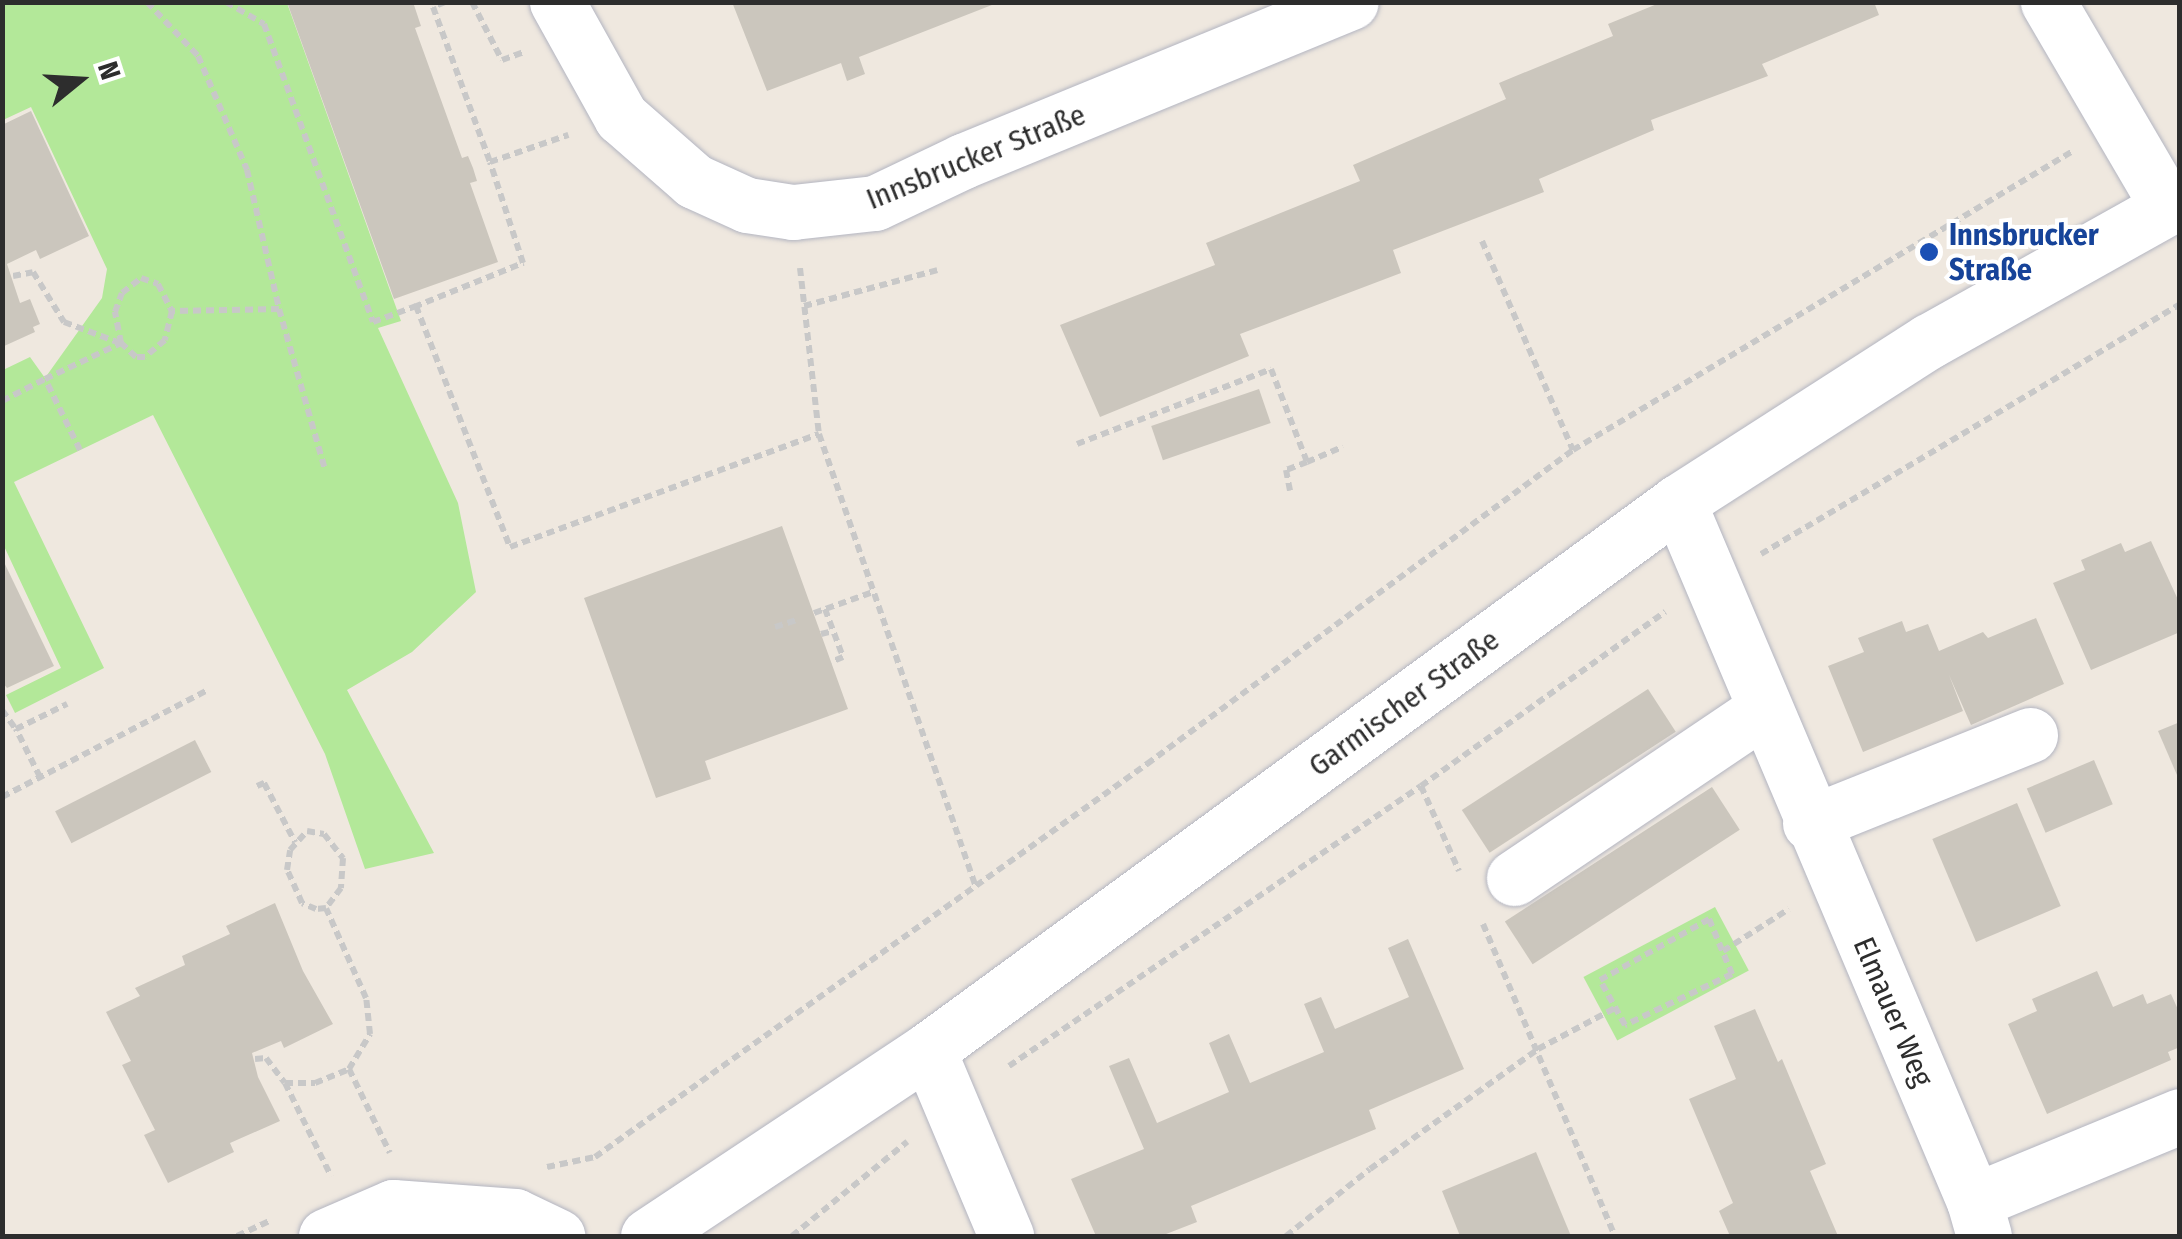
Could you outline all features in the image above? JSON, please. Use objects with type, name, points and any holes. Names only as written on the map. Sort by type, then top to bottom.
[{"type":"street","name":"Innsbrucker Straße","points":[[556,2],[621,117],[694,181],[747,205],[793,212],[875,204],[963,161],[1351,2]]},
{"type":"street","points":[[2048,2],[2120,124],[2174,204]]},
{"type":"street","name":"Garmischer Straße","points":[[648,1236],[928,1050],[1678,502],[1929,341],[2174,204]]},
{"type":"street","name":"Elmauer Weg","points":[[1678,502],[1979,1219],[2180,1116]]},
{"type":"street","points":[[1495,893],[1763,710]]},
{"type":"street","points":[[1810,823],[2030,734]]},
{"type":"street","points":[[928,1050],[1006,1236]]},
{"type":"street","points":[[317,1212],[394,1207],[515,1216],[557,1236]]},
{"type":"path","points":[[147,2],[198,56],[246,170],[279,309],[325,469]]},
{"type":"path","points":[[226,2],[264,24],[373,322],[524,263],[434,7],[445,2]]},
{"type":"path","points":[[490,162],[621,117]]},
{"type":"path","points":[[538,1169],[594,1157],[976,887],[1573,450],[2120,124]]},
{"type":"path","points":[[793,212],[818,434],[976,887]]},
{"type":"path","points":[[1482,242],[1573,450]]},
{"type":"path","points":[[804,306],[937,270]]},
{"type":"path","points":[[13,276],[33,272],[64,322],[121,344],[136,357],[153,353],[164,340],[172,311],[158,284],[142,278],[122,293],[114,312],[121,344]]},
{"type":"path","points":[[792,1236],[951,1105],[1710,584],[2180,304]]},
{"type":"path","points":[[413,308],[416,306],[510,547],[818,434]]},
{"type":"path","points":[[172,311],[279,309]]},
{"type":"path","points":[[2,401],[121,344]]},
{"type":"path","points":[[1078,444],[1271,369],[1307,462]]},
{"type":"path","points":[[44,379],[80,450]]},
{"type":"path","points":[[1290,491],[1286,470],[1344,447]]},
{"type":"path","points":[[814,613],[873,592]]},
{"type":"path","points":[[825,609],[842,657],[831,662]]},
{"type":"path","points":[[775,627],[796,620]]},
{"type":"path","points":[[822,634],[833,630]]},
{"type":"path","points":[[2,797],[206,690]]},
{"type":"path","points":[[16,729],[67,704]]},
{"type":"path","points":[[2,710],[40,777]]},
{"type":"path","points":[[257,786],[264,783],[296,842]]},
{"type":"path","points":[[1421,786],[1460,874]]},
{"type":"path","points":[[315,830],[331,840],[342,858],[342,888],[326,908],[316,910],[302,903],[291,884],[288,860],[296,842],[306,832],[315,830]]},
{"type":"path","points":[[1723,952],[1837,881]]},
{"type":"path","points":[[1495,893],[1538,1049],[1615,1236]]},
{"type":"path","points":[[285,1083],[315,1083],[348,1068],[370,1034],[366,998],[326,908]]},
{"type":"path","points":[[1709,919],[1732,974],[1625,1026],[1615,1008],[1600,980],[1709,919]]},
{"type":"path","points":[[1290,1235],[1370,1169],[1538,1049],[1615,1008]]},
{"type":"path","points":[[238,1236],[317,1212],[285,1083],[266,1058],[255,1059]]},
{"type":"path","points":[[348,1068],[396,1165]]},
{"type":"green space","points":[[2,3],[287,3],[401,321],[378,328],[458,503],[476,592],[412,652],[347,690],[434,853],[365,869],[325,754],[153,415],[14,482],[104,668],[15,713],[6,695],[61,668],[3,544],[3,370],[30,357],[45,378],[102,298],[107,269],[31,107],[3,120]]},
{"type":"green space","points":[[1715,907],[1749,971],[1617,1041],[1583,977]]},
{"type":"building","points":[[287,2],[413,2],[421,26],[415,28],[462,158],[468,156],[473,168],[477,181],[470,183],[498,262],[394,299]]},
{"type":"building","points":[[732,2],[997,3],[859,57],[865,74],[847,81],[841,63],[767,91]]},
{"type":"building","points":[[1662,2],[1874,2],[1879,15],[1762,64],[1768,76],[1651,120],[1654,130],[1539,179],[1544,192],[1393,250],[1401,273],[1240,334],[1249,356],[1100,417],[1060,325],[1215,265],[1206,243],[1360,181],[1353,165],[1506,99],[1499,83],[1613,36],[1608,24]]},
{"type":"building","points":[[31,111],[89,236],[40,259],[36,250],[7,264],[20,303],[30,299],[40,324],[33,327],[35,332],[2,347],[2,125]]},
{"type":"building","points":[[1259,389],[1271,423],[1163,460],[1151,426]]},
{"type":"building","points":[[782,526],[848,709],[705,761],[711,779],[656,798],[584,598]]},
{"type":"building","points":[[2151,541],[2180,604],[2180,632],[2091,670],[2053,583],[2085,570],[2081,560],[2121,543],[2125,552]]},
{"type":"building","points":[[2,558],[54,666],[7,688],[2,682]]},
{"type":"building","points":[[2036,618],[2064,684],[1971,725],[1949,675],[1963,711],[1863,752],[1828,666],[1864,652],[1858,638],[1902,621],[1906,632],[1928,624],[1939,651],[1983,632],[1988,638]]},
{"type":"building","points":[[1648,689],[1676,732],[1490,853],[1462,810]]},
{"type":"building","points":[[2180,722],[2180,782],[2158,731]]},
{"type":"building","points":[[195,740],[211,772],[71,843],[55,811]]},
{"type":"building","points":[[2094,760],[2113,804],[2046,833],[2027,789]]},
{"type":"building","points":[[1712,787],[1740,830],[1533,964],[1505,922]]},
{"type":"building","points":[[2017,803],[2061,906],[1976,942],[1932,839]]},
{"type":"building","points":[[275,903],[303,971],[333,1024],[284,1048],[281,1041],[252,1053],[258,1077],[280,1121],[230,1143],[234,1152],[168,1183],[144,1135],[155,1130],[122,1065],[131,1061],[106,1012],[140,996],[135,988],[185,965],[182,956],[230,934],[226,926]]},
{"type":"building","points":[[1408,939],[1464,1069],[1369,1110],[1376,1129],[1191,1206],[1197,1222],[1161,1236],[1096,1236],[1071,1179],[1144,1149],[1109,1066],[1129,1058],[1157,1123],[1229,1092],[1209,1043],[1229,1034],[1250,1083],[1324,1052],[1304,1004],[1321,997],[1335,1029],[1409,997],[1388,948]]},
{"type":"building","points":[[2097,971],[2113,1007],[2143,994],[2147,1004],[2171,994],[2180,1014],[2180,1047],[2168,1052],[2171,1060],[2047,1114],[2008,1024],[2037,1011],[2032,999]]},
{"type":"building","points":[[1755,1009],[1778,1062],[1782,1059],[1826,1164],[1810,1171],[1838,1236],[1730,1236],[1719,1211],[1733,1203],[1689,1099],[1736,1079],[1714,1026]]},
{"type":"building","points":[[1536,1152],[1571,1236],[1460,1236],[1442,1191]]},
{"type":"place","name":"Innsbrucker Straße","points":[[1929,252]]}]
